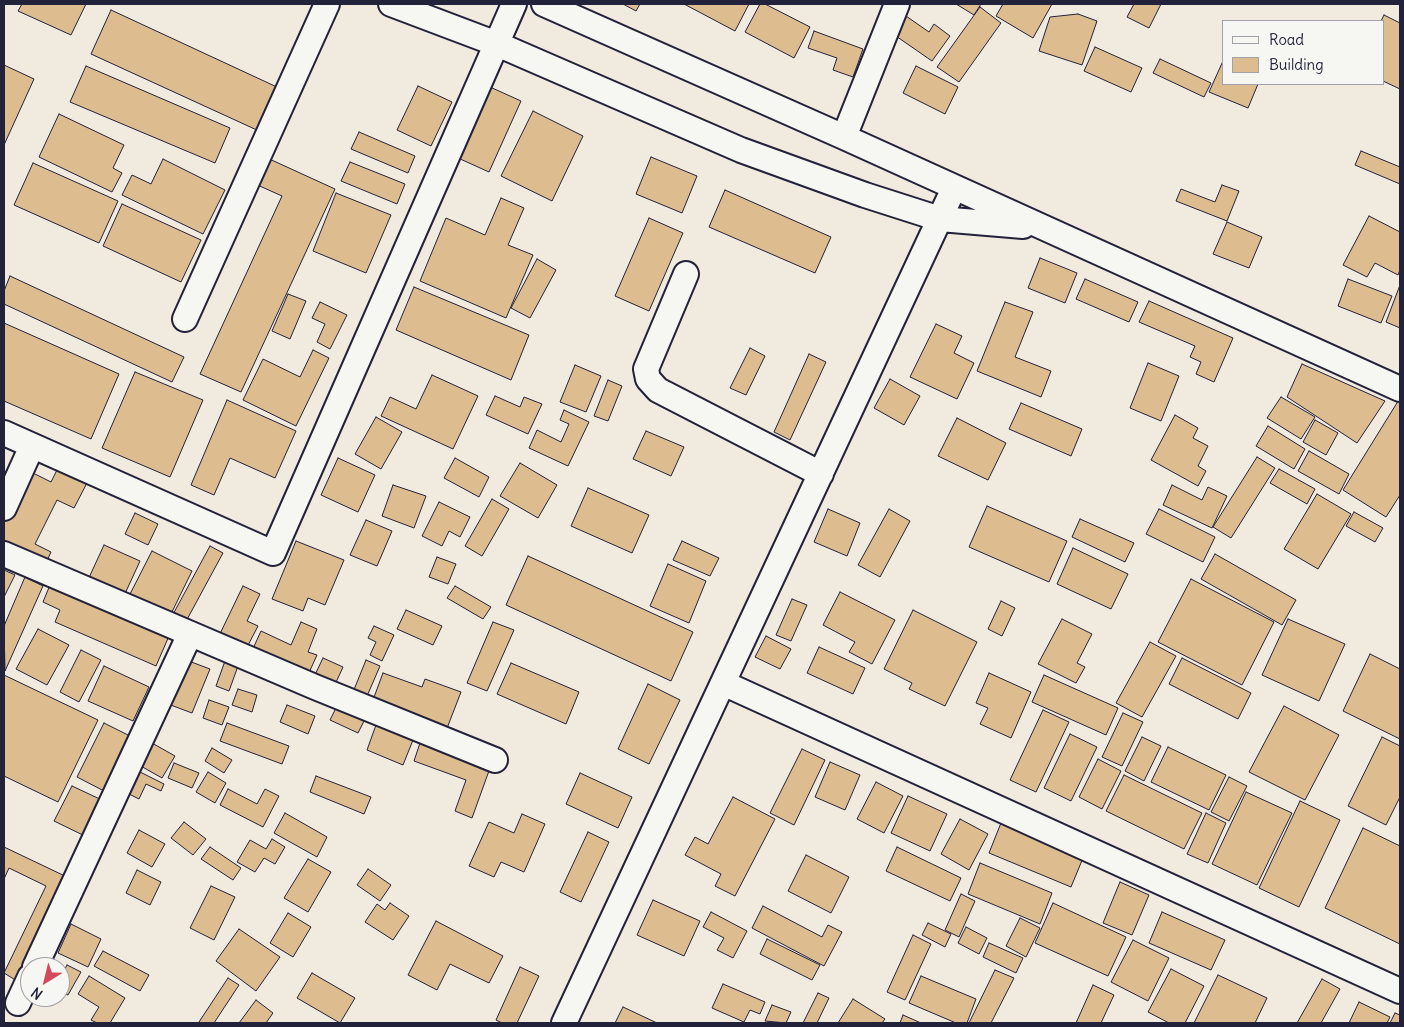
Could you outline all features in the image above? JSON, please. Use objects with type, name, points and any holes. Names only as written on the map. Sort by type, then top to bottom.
[{"type":"street","points":[[185,319],[328,4]]},
{"type":"street","points":[[391,4],[496,44],[741,150],[865,195],[940,219],[1040,227]]},
{"type":"street","points":[[4,433],[273,553],[514,4]]},
{"type":"street","points":[[544,4],[844,137],[1400,389]]},
{"type":"street","points":[[844,137],[897,4]]},
{"type":"street","points":[[564,1023],[954,188]]},
{"type":"street","points":[[686,274],[646,369],[648,379],[658,390],[821,474]]},
{"type":"street","points":[[4,508],[32,446]]},
{"type":"street","points":[[4,554],[190,634],[495,760]]},
{"type":"street","points":[[40,957],[190,634]]},
{"type":"street","points":[[723,683],[1400,991]]},
{"type":"street","points":[[18,1003],[20,999]]},
{"type":"building","points":[[22,4],[86,4],[71,35],[18,11]]},
{"type":"building","points":[[623,4],[640,4],[636,11]]},
{"type":"building","points":[[684,4],[749,4],[735,31]]},
{"type":"building","points":[[760,4],[765,4],[810,27],[794,58],[745,32]]},
{"type":"building","points":[[956,4],[981,4],[974,15]]},
{"type":"building","points":[[1003,4],[1052,4],[1033,38],[996,16]]},
{"type":"building","points":[[1134,4],[1161,4],[1149,28],[1127,17]]},
{"type":"building","points":[[980,7],[1001,23],[959,82],[937,67]]},
{"type":"building","points":[[111,10],[279,88],[259,131],[91,54]]},
{"type":"building","points":[[1078,14],[1097,21],[1082,65],[1039,51],[1050,17]]},
{"type":"building","points":[[1384,15],[1400,23],[1400,89],[1384,81],[1384,20],[1382,20]]},
{"type":"building","points":[[906,16],[929,32],[934,24],[950,36],[932,61],[893,34]]},
{"type":"building","points":[[814,31],[863,49],[853,77],[833,70],[837,58],[808,48]]},
{"type":"building","points":[[1095,47],[1142,68],[1131,92],[1084,71]]},
{"type":"building","points":[[1160,59],[1211,83],[1204,97],[1153,73]]},
{"type":"building","points":[[1222,63],[1222,85],[1258,85],[1248,108],[1209,92]]},
{"type":"building","points":[[4,65],[34,79],[4,145]]},
{"type":"building","points":[[86,66],[230,128],[215,163],[70,102]]},
{"type":"building","points":[[916,66],[958,87],[945,114],[903,93]]},
{"type":"building","points":[[418,86],[452,102],[431,146],[397,130]]},
{"type":"building","points":[[490,87],[521,101],[489,172],[458,158]]},
{"type":"building","points":[[533,111],[583,136],[552,201],[501,176]]},
{"type":"building","points":[[59,114],[124,145],[113,168],[122,173],[112,192],[39,157]]},
{"type":"building","points":[[359,132],[415,156],[408,173],[351,149]]},
{"type":"building","points":[[1361,151],[1400,167],[1400,184],[1355,165]]},
{"type":"building","points":[[265,157],[335,189],[241,392],[200,374],[282,196],[253,183]]},
{"type":"building","points":[[651,157],[697,176],[682,213],[636,194]]},
{"type":"building","points":[[163,159],[225,190],[203,234],[122,195],[132,175],[151,184]]},
{"type":"building","points":[[350,162],[405,184],[397,204],[341,181]]},
{"type":"building","points":[[33,163],[118,201],[99,243],[14,205]]},
{"type":"building","points":[[1222,185],[1239,191],[1227,221],[1176,201],[1181,189],[1215,202]]},
{"type":"building","points":[[725,190],[831,237],[815,273],[709,227]]},
{"type":"building","points":[[336,193],[391,215],[366,273],[313,251]]},
{"type":"building","points":[[501,198],[524,208],[508,245],[533,255],[506,318],[420,281],[446,218],[485,235]]},
{"type":"building","points":[[122,204],[201,240],[181,282],[103,246]]},
{"type":"building","points":[[1369,216],[1400,232],[1400,270],[1398,275],[1375,263],[1367,277],[1343,265]]},
{"type":"building","points":[[649,218],[683,233],[649,311],[615,296]]},
{"type":"building","points":[[1227,222],[1262,237],[1249,268],[1213,254]]},
{"type":"building","points":[[1040,258],[1077,273],[1065,303],[1028,288]]},
{"type":"building","points":[[537,259],[556,270],[530,318],[511,308]]},
{"type":"building","points":[[10,276],[184,357],[172,382],[4,304],[4,291]]},
{"type":"building","points":[[1085,279],[1138,302],[1129,322],[1076,299]]},
{"type":"building","points":[[1348,279],[1392,296],[1381,323],[1338,306]]},
{"type":"building","points":[[1400,285],[1400,328],[1386,322]]},
{"type":"building","points":[[414,287],[529,335],[511,380],[396,330]]},
{"type":"building","points":[[288,294],[306,301],[290,339],[272,331]]},
{"type":"building","points":[[1149,301],[1233,338],[1214,382],[1196,374],[1201,362],[1190,357],[1195,346],[1139,322]]},
{"type":"building","points":[[320,302],[347,315],[330,349],[317,342],[325,324],[312,318]]},
{"type":"building","points":[[1005,302],[1033,312],[1015,357],[1051,371],[1041,397],[977,371]]},
{"type":"building","points":[[4,323],[119,374],[91,439],[4,401]]},
{"type":"building","points":[[936,324],[962,336],[954,353],[974,363],[957,399],[910,377]]},
{"type":"building","points":[[750,348],[765,356],[746,395],[730,388]]},
{"type":"building","points":[[313,350],[329,358],[296,426],[243,400],[263,359],[300,377]]},
{"type":"building","points":[[809,354],[826,362],[790,440],[774,432]]},
{"type":"building","points":[[1148,363],[1179,376],[1161,421],[1130,408]]},
{"type":"building","points":[[1302,364],[1385,401],[1357,443],[1287,397]]},
{"type":"building","points":[[575,365],[601,376],[586,412],[560,402]]},
{"type":"building","points":[[135,372],[203,400],[170,477],[102,448]]},
{"type":"building","points":[[432,375],[478,396],[453,449],[381,416],[390,397],[416,409]]},
{"type":"building","points":[[890,379],[920,396],[904,425],[874,408]]},
{"type":"building","points":[[608,380],[622,386],[608,421],[594,416]]},
{"type":"building","points":[[495,396],[520,407],[524,397],[542,404],[528,434],[486,415]]},
{"type":"building","points":[[1281,397],[1315,417],[1301,439],[1267,418]]},
{"type":"building","points":[[1400,398],[1400,495],[1386,517],[1343,490]]},
{"type":"building","points":[[227,400],[296,431],[275,478],[230,458],[214,495],[191,485]]},
{"type":"building","points":[[1021,403],[1082,429],[1071,456],[1009,429]]},
{"type":"building","points":[[564,410],[589,422],[568,466],[529,448],[537,430],[561,442],[569,424],[560,420]]},
{"type":"building","points":[[1175,415],[1198,428],[1193,438],[1208,446],[1198,466],[1206,471],[1198,486],[1151,460]]},
{"type":"building","points":[[376,417],[402,432],[381,469],[355,454]]},
{"type":"building","points":[[957,418],[1006,443],[988,480],[938,456]]},
{"type":"building","points":[[1315,420],[1338,433],[1326,455],[1303,442]]},
{"type":"building","points":[[1268,426],[1305,449],[1294,469],[1256,446]]},
{"type":"building","points":[[646,431],[684,447],[671,476],[633,459]]},
{"type":"building","points":[[1309,451],[1349,474],[1339,494],[1298,471]]},
{"type":"building","points":[[1257,457],[1275,468],[1231,538],[1213,527]]},
{"type":"building","points":[[338,458],[375,475],[358,512],[321,495]]},
{"type":"building","points":[[455,458],[489,477],[479,497],[444,478]]},
{"type":"building","points":[[520,463],[557,485],[538,518],[500,496]]},
{"type":"building","points":[[59,466],[88,481],[74,508],[57,500],[35,544],[51,552],[44,567],[4,547],[4,522],[29,471],[51,482]]},
{"type":"building","points":[[1279,469],[1315,489],[1307,504],[1270,483]]},
{"type":"building","points":[[393,485],[426,496],[414,528],[382,516]]},
{"type":"building","points":[[1172,485],[1202,500],[1208,487],[1227,496],[1212,528],[1163,505]]},
{"type":"building","points":[[588,488],[649,515],[632,553],[571,526]]},
{"type":"building","points":[[1317,494],[1351,514],[1318,569],[1284,549]]},
{"type":"building","points":[[492,499],[509,509],[482,556],[465,546]]},
{"type":"building","points":[[439,502],[470,517],[460,537],[449,531],[442,546],[422,536]]},
{"type":"building","points":[[987,506],[1067,541],[1049,582],[969,547]]},
{"type":"building","points":[[828,509],[860,523],[847,556],[814,542]]},
{"type":"building","points":[[889,509],[910,521],[880,577],[858,565]]},
{"type":"building","points":[[1159,509],[1215,537],[1203,562],[1146,534]]},
{"type":"building","points":[[1354,512],[1383,528],[1375,542],[1346,526]]},
{"type":"building","points":[[135,513],[158,524],[148,545],[125,534]]},
{"type":"building","points":[[1080,519],[1134,543],[1125,562],[1072,537]]},
{"type":"building","points":[[366,520],[392,531],[377,566],[350,555]]},
{"type":"building","points":[[296,541],[344,560],[325,605],[308,598],[303,611],[272,599]]},
{"type":"building","points":[[682,541],[719,558],[710,576],[673,560]]},
{"type":"building","points":[[104,545],[140,561],[123,598],[87,582]]},
{"type":"building","points":[[210,546],[223,553],[184,625],[171,618]]},
{"type":"building","points":[[1073,548],[1128,574],[1111,609],[1057,584]]},
{"type":"building","points":[[152,551],[192,571],[169,618],[128,598]]},
{"type":"building","points":[[1215,554],[1296,600],[1282,625],[1201,579]]},
{"type":"building","points":[[528,556],[693,632],[671,681],[506,605]]},
{"type":"building","points":[[437,557],[456,564],[448,584],[429,577]]},
{"type":"building","points":[[668,564],[706,581],[689,623],[650,606]]},
{"type":"building","points":[[4,570],[15,575],[4,597]]},
{"type":"building","points":[[25,577],[43,586],[5,671],[4,626]]},
{"type":"building","points":[[1191,579],[1274,622],[1242,685],[1158,642]]},
{"type":"building","points":[[50,585],[169,636],[156,666],[55,622],[60,610],[43,602]]},
{"type":"building","points":[[243,586],[260,594],[247,621],[258,626],[244,653],[217,640]]},
{"type":"building","points":[[455,586],[491,607],[483,619],[447,598]]},
{"type":"building","points":[[840,592],[895,620],[872,664],[849,652],[855,642],[823,625]]},
{"type":"building","points":[[792,599],[807,605],[791,641],[776,635]]},
{"type":"building","points":[[1001,601],[1015,608],[1002,636],[988,629]]},
{"type":"building","points":[[406,610],[442,626],[433,645],[397,629]]},
{"type":"building","points":[[913,610],[977,642],[945,706],[909,689],[912,683],[884,669]]},
{"type":"building","points":[[1062,619],[1092,634],[1077,663],[1085,667],[1076,683],[1038,664]]},
{"type":"building","points":[[1288,619],[1345,644],[1319,701],[1262,675]]},
{"type":"building","points":[[301,622],[317,629],[308,652],[317,655],[307,677],[251,653],[261,631],[291,645]]},
{"type":"building","points":[[493,622],[514,630],[487,691],[467,683]]},
{"type":"building","points":[[374,626],[394,635],[382,661],[370,655],[376,642],[368,638]]},
{"type":"building","points":[[38,629],[69,645],[47,685],[16,669]]},
{"type":"building","points":[[766,636],[791,649],[780,669],[755,657]]},
{"type":"building","points":[[1150,642],[1176,656],[1142,717],[1116,703]]},
{"type":"building","points":[[819,647],[865,668],[853,694],[807,673]]},
{"type":"building","points":[[81,650],[101,660],[79,702],[60,692]]},
{"type":"building","points":[[1370,654],[1400,669],[1400,739],[1343,711]]},
{"type":"building","points":[[323,658],[343,667],[333,689],[313,679]]},
{"type":"building","points":[[1182,658],[1251,693],[1238,719],[1169,684]]},
{"type":"building","points":[[186,660],[210,669],[192,713],[168,704]]},
{"type":"building","points":[[366,660],[380,666],[364,703],[351,697]]},
{"type":"building","points":[[225,661],[238,666],[229,691],[216,686]]},
{"type":"building","points":[[511,663],[579,692],[566,724],[497,694]]},
{"type":"building","points":[[104,666],[149,687],[133,721],[88,701]]},
{"type":"building","points":[[383,673],[422,687],[425,679],[461,692],[444,736],[370,708]]},
{"type":"building","points":[[989,673],[1031,692],[1011,738],[980,724],[988,708],[976,703]]},
{"type":"building","points":[[4,675],[98,720],[58,802],[4,776]]},
{"type":"building","points":[[1044,675],[1118,708],[1106,735],[1032,702]]},
{"type":"building","points":[[648,684],[680,700],[649,764],[618,749]]},
{"type":"building","points":[[238,689],[257,695],[252,712],[232,705]]},
{"type":"building","points":[[209,700],[229,707],[222,725],[203,718]]},
{"type":"building","points":[[287,705],[315,716],[308,734],[280,722]]},
{"type":"building","points":[[337,706],[365,719],[358,733],[330,720]]},
{"type":"building","points":[[1284,706],[1339,735],[1305,800],[1249,772]]},
{"type":"building","points":[[1043,710],[1069,722],[1036,792],[1010,780]]},
{"type":"building","points":[[1123,713],[1143,722],[1122,766],[1102,757]]},
{"type":"building","points":[[104,723],[134,738],[106,792],[77,777]]},
{"type":"building","points":[[227,723],[289,746],[282,764],[220,741]]},
{"type":"building","points":[[376,725],[413,740],[403,765],[367,750]]},
{"type":"building","points":[[1070,734],[1097,747],[1071,801],[1044,788]]},
{"type":"building","points":[[1142,737],[1161,746],[1144,781],[1125,771]]},
{"type":"building","points":[[1382,737],[1400,746],[1400,797],[1386,825],[1348,806]]},
{"type":"building","points":[[152,743],[175,756],[162,778],[139,765]]},
{"type":"building","points":[[420,743],[490,768],[472,818],[455,811],[466,780],[414,761]]},
{"type":"building","points":[[1168,747],[1226,775],[1209,810],[1151,782]]},
{"type":"building","points":[[212,748],[232,760],[224,773],[205,761]]},
{"type":"building","points":[[802,749],[825,760],[794,825],[770,813]]},
{"type":"building","points":[[1098,759],[1121,771],[1102,809],[1079,797]]},
{"type":"building","points":[[830,762],[860,775],[845,810],[815,797]]},
{"type":"building","points":[[174,763],[199,773],[192,788],[168,778]]},
{"type":"building","points":[[136,770],[164,784],[161,791],[146,784],[139,799],[125,792]]},
{"type":"building","points":[[208,772],[226,783],[215,803],[196,792]]},
{"type":"building","points":[[580,773],[632,797],[618,828],[566,804]]},
{"type":"building","points":[[1124,775],[1202,813],[1184,849],[1106,811]]},
{"type":"building","points":[[316,776],[371,797],[364,814],[310,792]]},
{"type":"building","points":[[1229,777],[1247,786],[1229,821],[1211,812]]},
{"type":"building","points":[[876,782],[903,796],[884,833],[857,819]]},
{"type":"building","points":[[72,786],[104,801],[87,837],[54,821]]},
{"type":"building","points":[[228,789],[257,804],[265,789],[279,796],[263,827],[220,805]]},
{"type":"building","points":[[1246,792],[1292,813],[1257,885],[1212,864]]},
{"type":"building","points":[[908,796],[947,814],[930,851],[891,833]]},
{"type":"building","points":[[733,797],[775,819],[735,896],[715,886],[721,874],[685,855],[695,837],[708,844]]},
{"type":"building","points":[[1300,801],[1340,820],[1299,907],[1259,888]]},
{"type":"building","points":[[285,813],[327,837],[317,857],[274,833]]},
{"type":"building","points":[[1206,813],[1226,823],[1208,863],[1187,854]]},
{"type":"building","points":[[522,814],[545,824],[524,872],[501,862],[494,877],[469,866],[489,822],[514,833]]},
{"type":"building","points":[[960,819],[988,834],[969,870],[941,854]]},
{"type":"building","points":[[184,822],[206,839],[193,855],[171,838]]},
{"type":"building","points":[[1001,823],[1083,858],[1071,887],[989,853]]},
{"type":"building","points":[[1363,828],[1400,846],[1400,944],[1325,908]]},
{"type":"building","points":[[139,830],[165,844],[152,867],[127,853]]},
{"type":"building","points":[[588,832],[609,842],[581,902],[560,892]]},
{"type":"building","points":[[272,839],[285,847],[275,864],[264,858],[255,872],[237,862],[250,840],[266,849]]},
{"type":"building","points":[[4,847],[67,877],[29,957],[20,957],[20,975],[17,981],[4,973],[46,886],[9,868],[4,879]]},
{"type":"building","points":[[210,847],[241,868],[233,880],[201,859]]},
{"type":"building","points":[[897,847],[961,878],[950,901],[886,871]]},
{"type":"building","points":[[806,855],[849,877],[831,913],[788,891]]},
{"type":"building","points":[[308,859],[331,872],[308,912],[284,898]]},
{"type":"building","points":[[980,863],[1052,893],[1040,924],[968,894]]},
{"type":"building","points":[[368,869],[391,885],[380,901],[357,885]]},
{"type":"building","points":[[137,870],[161,882],[150,905],[126,893]]},
{"type":"building","points":[[1120,882],[1149,895],[1132,935],[1103,923]]},
{"type":"building","points":[[211,886],[235,897],[214,940],[190,928]]},
{"type":"building","points":[[961,894],[975,901],[959,937],[945,930]]},
{"type":"building","points":[[653,900],[700,921],[684,956],[637,935]]},
{"type":"building","points":[[390,903],[409,916],[393,940],[365,922],[377,904],[385,910]]},
{"type":"building","points":[[1053,903],[1126,937],[1108,976],[1035,943]]},
{"type":"building","points":[[763,906],[822,937],[828,925],[842,932],[824,966],[752,928]]},
{"type":"building","points":[[711,912],[747,931],[733,958],[717,950],[724,938],[703,927]]},
{"type":"building","points":[[1162,912],[1225,940],[1211,970],[1149,943]]},
{"type":"building","points":[[288,913],[311,927],[293,957],[270,943]]},
{"type":"building","points":[[1020,918],[1040,928],[1026,957],[1006,946]]},
{"type":"building","points":[[436,921],[503,956],[489,983],[450,964],[437,990],[408,975]]},
{"type":"building","points":[[928,923],[951,934],[945,947],[922,935]]},
{"type":"building","points":[[71,924],[101,939],[88,967],[58,953]]},
{"type":"building","points":[[966,927],[987,938],[979,954],[958,943]]},
{"type":"building","points":[[239,929],[280,957],[256,991],[216,961]]},
{"type":"building","points":[[913,935],[931,944],[905,1000],[887,992]]},
{"type":"building","points":[[767,939],[820,965],[812,980],[760,954]]},
{"type":"building","points":[[1133,940],[1169,958],[1148,1001],[1111,982]]},
{"type":"building","points":[[989,943],[1023,958],[1016,973],[983,957]]},
{"type":"building","points":[[103,951],[149,975],[140,991],[94,966]]},
{"type":"building","points":[[70,966],[81,972],[70,991]]},
{"type":"building","points":[[520,967],[539,976],[517,1023],[502,1023],[496,1020]]},
{"type":"building","points":[[1171,969],[1204,986],[1185,1023],[1169,1023],[1148,1012]]},
{"type":"building","points":[[995,970],[1014,978],[991,1023],[969,1023]]},
{"type":"building","points":[[312,973],[355,998],[340,1023],[297,998]]},
{"type":"building","points":[[1218,975],[1267,998],[1255,1023],[1194,1023]]},
{"type":"building","points":[[89,976],[125,998],[110,1023],[97,1023],[91,1020],[99,1007],[78,994]]},
{"type":"building","points":[[921,976],[976,999],[967,1023],[956,1023],[909,1003]]},
{"type":"building","points":[[228,978],[239,985],[214,1023],[199,1022]]},
{"type":"building","points":[[1322,979],[1340,989],[1321,1023],[1297,1023]]},
{"type":"building","points":[[723,984],[765,1002],[760,1014],[750,1010],[744,1022],[712,1008]]},
{"type":"building","points":[[1093,985],[1114,995],[1101,1023],[1076,1023]]},
{"type":"building","points":[[818,993],[829,998],[817,1023],[803,1023]]},
{"type":"building","points":[[853,999],[885,1019],[882,1023],[838,1023]]},
{"type":"building","points":[[256,1000],[273,1013],[266,1023],[239,1023]]},
{"type":"building","points":[[1359,1002],[1390,1017],[1387,1023],[1349,1023]]},
{"type":"building","points":[[772,1005],[791,1012],[786,1023],[765,1021]]},
{"type":"building","points":[[623,1007],[657,1023],[615,1023]]},
{"type":"building","points":[[1395,1013],[1400,1015],[1400,1023],[1390,1023]]},
{"type":"building","points":[[903,1015],[921,1023],[900,1023]]}]
